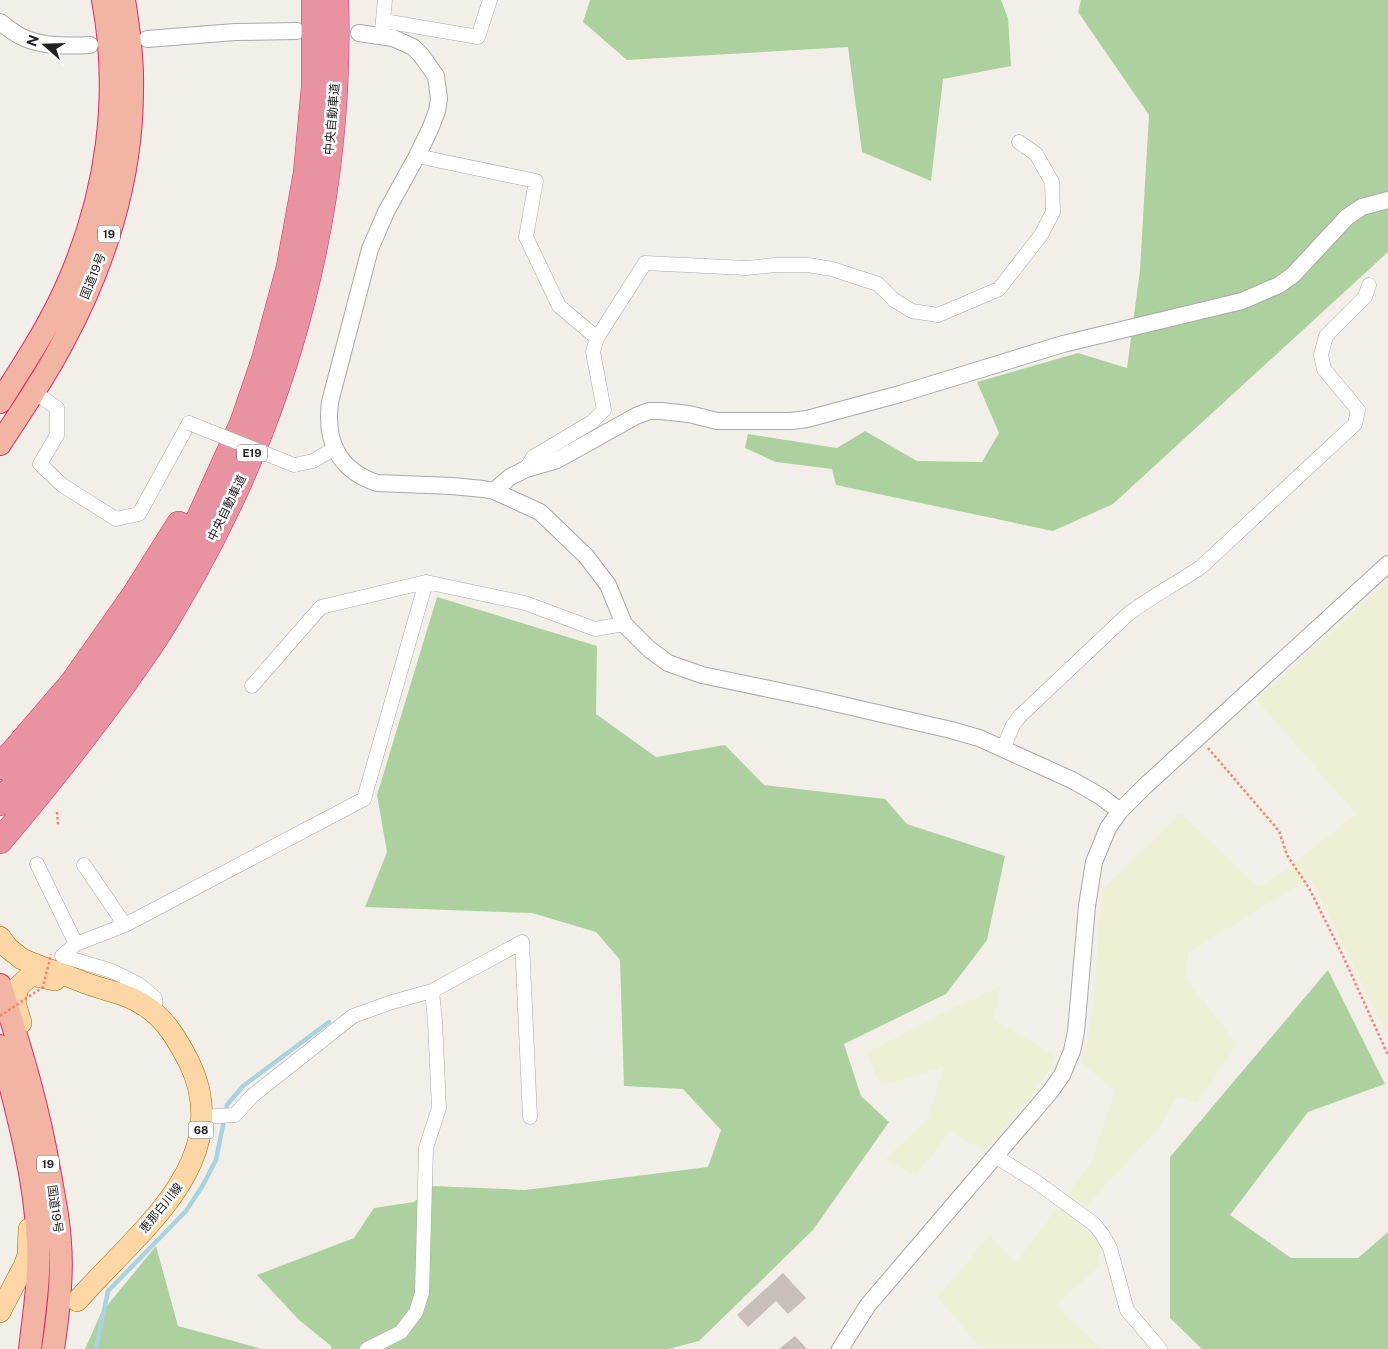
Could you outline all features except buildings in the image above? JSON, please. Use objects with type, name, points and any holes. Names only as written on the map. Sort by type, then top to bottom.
[{"type":"highway","name":"国道19号","points":[[0,402],[44,331],[68,284],[87,236],[98,195],[109,138],[110,113],[109,28],[103,0]]},
{"type":"highway","name":"国道19号","points":[[0,444],[62,345],[90,286],[110,232],[123,180],[130,133],[132,90],[129,34],[124,0]]},
{"type":"highway","name":"中央自動車道","points":[[0,803],[114,661],[163,586],[194,529],[242,424],[264,360],[289,267],[306,173],[314,87],[314,0]]},
{"type":"highway","name":"中央自動車道","points":[[0,841],[81,740],[152,644],[210,544],[264,427],[292,343],[311,266],[326,182],[335,86],[336,0]]},
{"type":"highway","points":[[292,343],[315,306],[328,255],[348,96],[350,0]]},
{"type":"highway","points":[[0,767],[73,682],[135,594],[183,518],[222,470]]},
{"type":"highway","name":"国道19号","points":[[0,985],[10,1045],[14,1098],[35,1196],[38,1277],[30,1349]]},
{"type":"highway","name":"国道19号","points":[[10,1045],[30,1080],[44,1142],[60,1244],[59,1283],[53,1349]]},
{"type":"main road","name":"68","points":[[0,937],[8,948],[22,959],[71,976],[77,980]]},
{"type":"main road","name":"68","points":[[10,1045],[23,1028],[15,1002],[18,987],[31,975],[70,982],[77,980]]},
{"type":"main road","name":"恵那白川線","points":[[77,980],[133,999],[155,1013],[169,1028],[179,1043],[198,1086],[208,1117],[193,1161],[181,1185],[156,1219],[77,1300]]},
{"type":"main road","points":[[0,1312],[24,1266],[30,1243],[29,1218],[14,1098]]},
{"type":"street","points":[[385,0],[383,28],[393,38],[413,47],[421,55],[436,76],[439,88],[437,111],[417,156],[386,212],[370,249],[330,402],[328,428],[334,448],[349,468],[368,480],[388,485],[452,486],[494,491],[540,512],[586,556],[608,584],[624,624],[649,649],[668,663],[702,675],[818,699],[979,738],[1072,780],[1100,796],[1120,811]]},
{"type":"street","points":[[359,33],[383,28],[478,37],[490,0]]},
{"type":"street","points":[[0,22],[19,36],[35,42],[62,46],[90,45]]},
{"type":"street","points":[[147,39],[236,32],[297,31]]},
{"type":"street","points":[[526,469],[533,457],[592,422],[604,410],[593,352],[597,338],[645,263],[746,268],[776,265],[808,265],[832,269],[878,284],[894,300],[912,311],[938,315],[1000,289],[1041,235],[1053,212],[1052,182],[1036,154],[1019,142]]},
{"type":"street","points":[[417,156],[536,181],[526,237],[559,306],[597,338]]},
{"type":"street","points":[[494,491],[510,477],[526,469],[557,460],[636,416],[649,411],[688,414],[717,421],[791,421],[807,419],[900,394],[1063,344],[1242,301],[1279,285],[1293,275],[1347,217],[1362,207],[1388,200]]},
{"type":"street","points":[[1003,749],[1013,725],[1020,716],[1127,615],[1143,602],[1200,567],[1355,424],[1358,410],[1324,370],[1321,355],[1326,336],[1365,297],[1369,285]]},
{"type":"street","points":[[33,391],[57,408],[57,435],[40,464],[62,485],[116,519],[139,514],[188,423],[294,465],[313,461],[334,448]]},
{"type":"street","points":[[840,1349],[868,1305],[1050,1092],[1062,1075],[1072,1051],[1076,1032],[1087,906],[1094,862],[1108,828],[1120,811],[1198,738],[1385,572]]},
{"type":"street","points":[[252,686],[321,607],[426,582],[525,603],[595,629],[624,624]]},
{"type":"street","points":[[155,1013],[155,998],[138,984],[112,970],[62,956],[76,944],[125,925],[364,799],[426,582]]},
{"type":"street","points":[[37,864],[76,944]]},
{"type":"street","points":[[84,865],[125,925]]},
{"type":"street","points":[[208,1117],[235,1115],[252,1096],[353,1016],[392,1002],[432,991],[522,942],[530,1117]]},
{"type":"street","points":[[367,1349],[401,1332],[416,1312],[422,1293],[426,1148],[439,1108],[432,991]]},
{"type":"street","points":[[995,1156],[1035,1181],[1094,1224],[1110,1248],[1127,1310],[1160,1349]]},
{"type":"path","points":[[1198,738],[1279,831],[1288,855],[1309,888],[1343,956],[1388,1055]]},
{"type":"path","points":[[57,812],[58,825]]},
{"type":"path","points":[[0,1016],[44,987],[50,954]]},
{"type":"green space","points":[[590,0],[1001,0],[1008,18],[1011,66],[943,79],[931,181],[862,152],[848,47],[627,60],[583,22]]},
{"type":"green space","points":[[1081,0],[1388,0],[1388,252],[1113,504],[1053,531],[836,485],[832,469],[776,462],[745,448],[748,434],[837,448],[865,431],[917,461],[982,462],[999,433],[977,382],[1078,353],[1127,368],[1140,270],[1149,115],[1078,12]]},
{"type":"green space","points":[[1388,581],[1388,1036],[1310,878],[1189,952],[1185,978],[1237,1044],[1197,1104],[1177,1096],[1159,1128],[1074,1220],[1099,1243],[1099,1266],[1056,1306],[1102,1349],[982,1349],[937,1297],[989,1236],[1017,1261],[1091,1163],[1115,1092],[1082,1063],[1093,1008],[1102,890],[1181,813],[1259,887],[1284,871],[1356,814],[1257,700]]},
{"type":"green space","points":[[437,597],[597,646],[596,714],[656,757],[725,745],[764,785],[885,799],[907,824],[1005,856],[987,940],[946,994],[844,1044],[861,1096],[889,1122],[813,1230],[699,1341],[669,1349],[332,1349],[330,1345],[299,1320],[257,1275],[354,1238],[374,1208],[414,1202],[433,1186],[525,1190],[708,1167],[721,1130],[683,1089],[624,1086],[620,960],[596,932],[532,913],[365,907],[387,852],[377,795]]},
{"type":"green space","points":[[1328,970],[1385,1084],[1308,1112],[1230,1215],[1291,1258],[1358,1258],[1388,1232],[1388,1349],[1202,1349],[1170,1318],[1170,1157]]},
{"type":"green space","points":[[1000,987],[994,1019],[1056,1056],[1049,1071],[985,1152],[950,1131],[916,1176],[885,1159],[928,1118],[944,1067],[881,1086],[866,1053],[953,1008]]},
{"type":"green space","points":[[156,1246],[178,1326],[262,1349],[85,1349],[101,1313]]},
{"type":"waterway","points":[[96,1349],[108,1291],[186,1211],[203,1185],[216,1160],[227,1105],[243,1086],[329,1022]]}]
